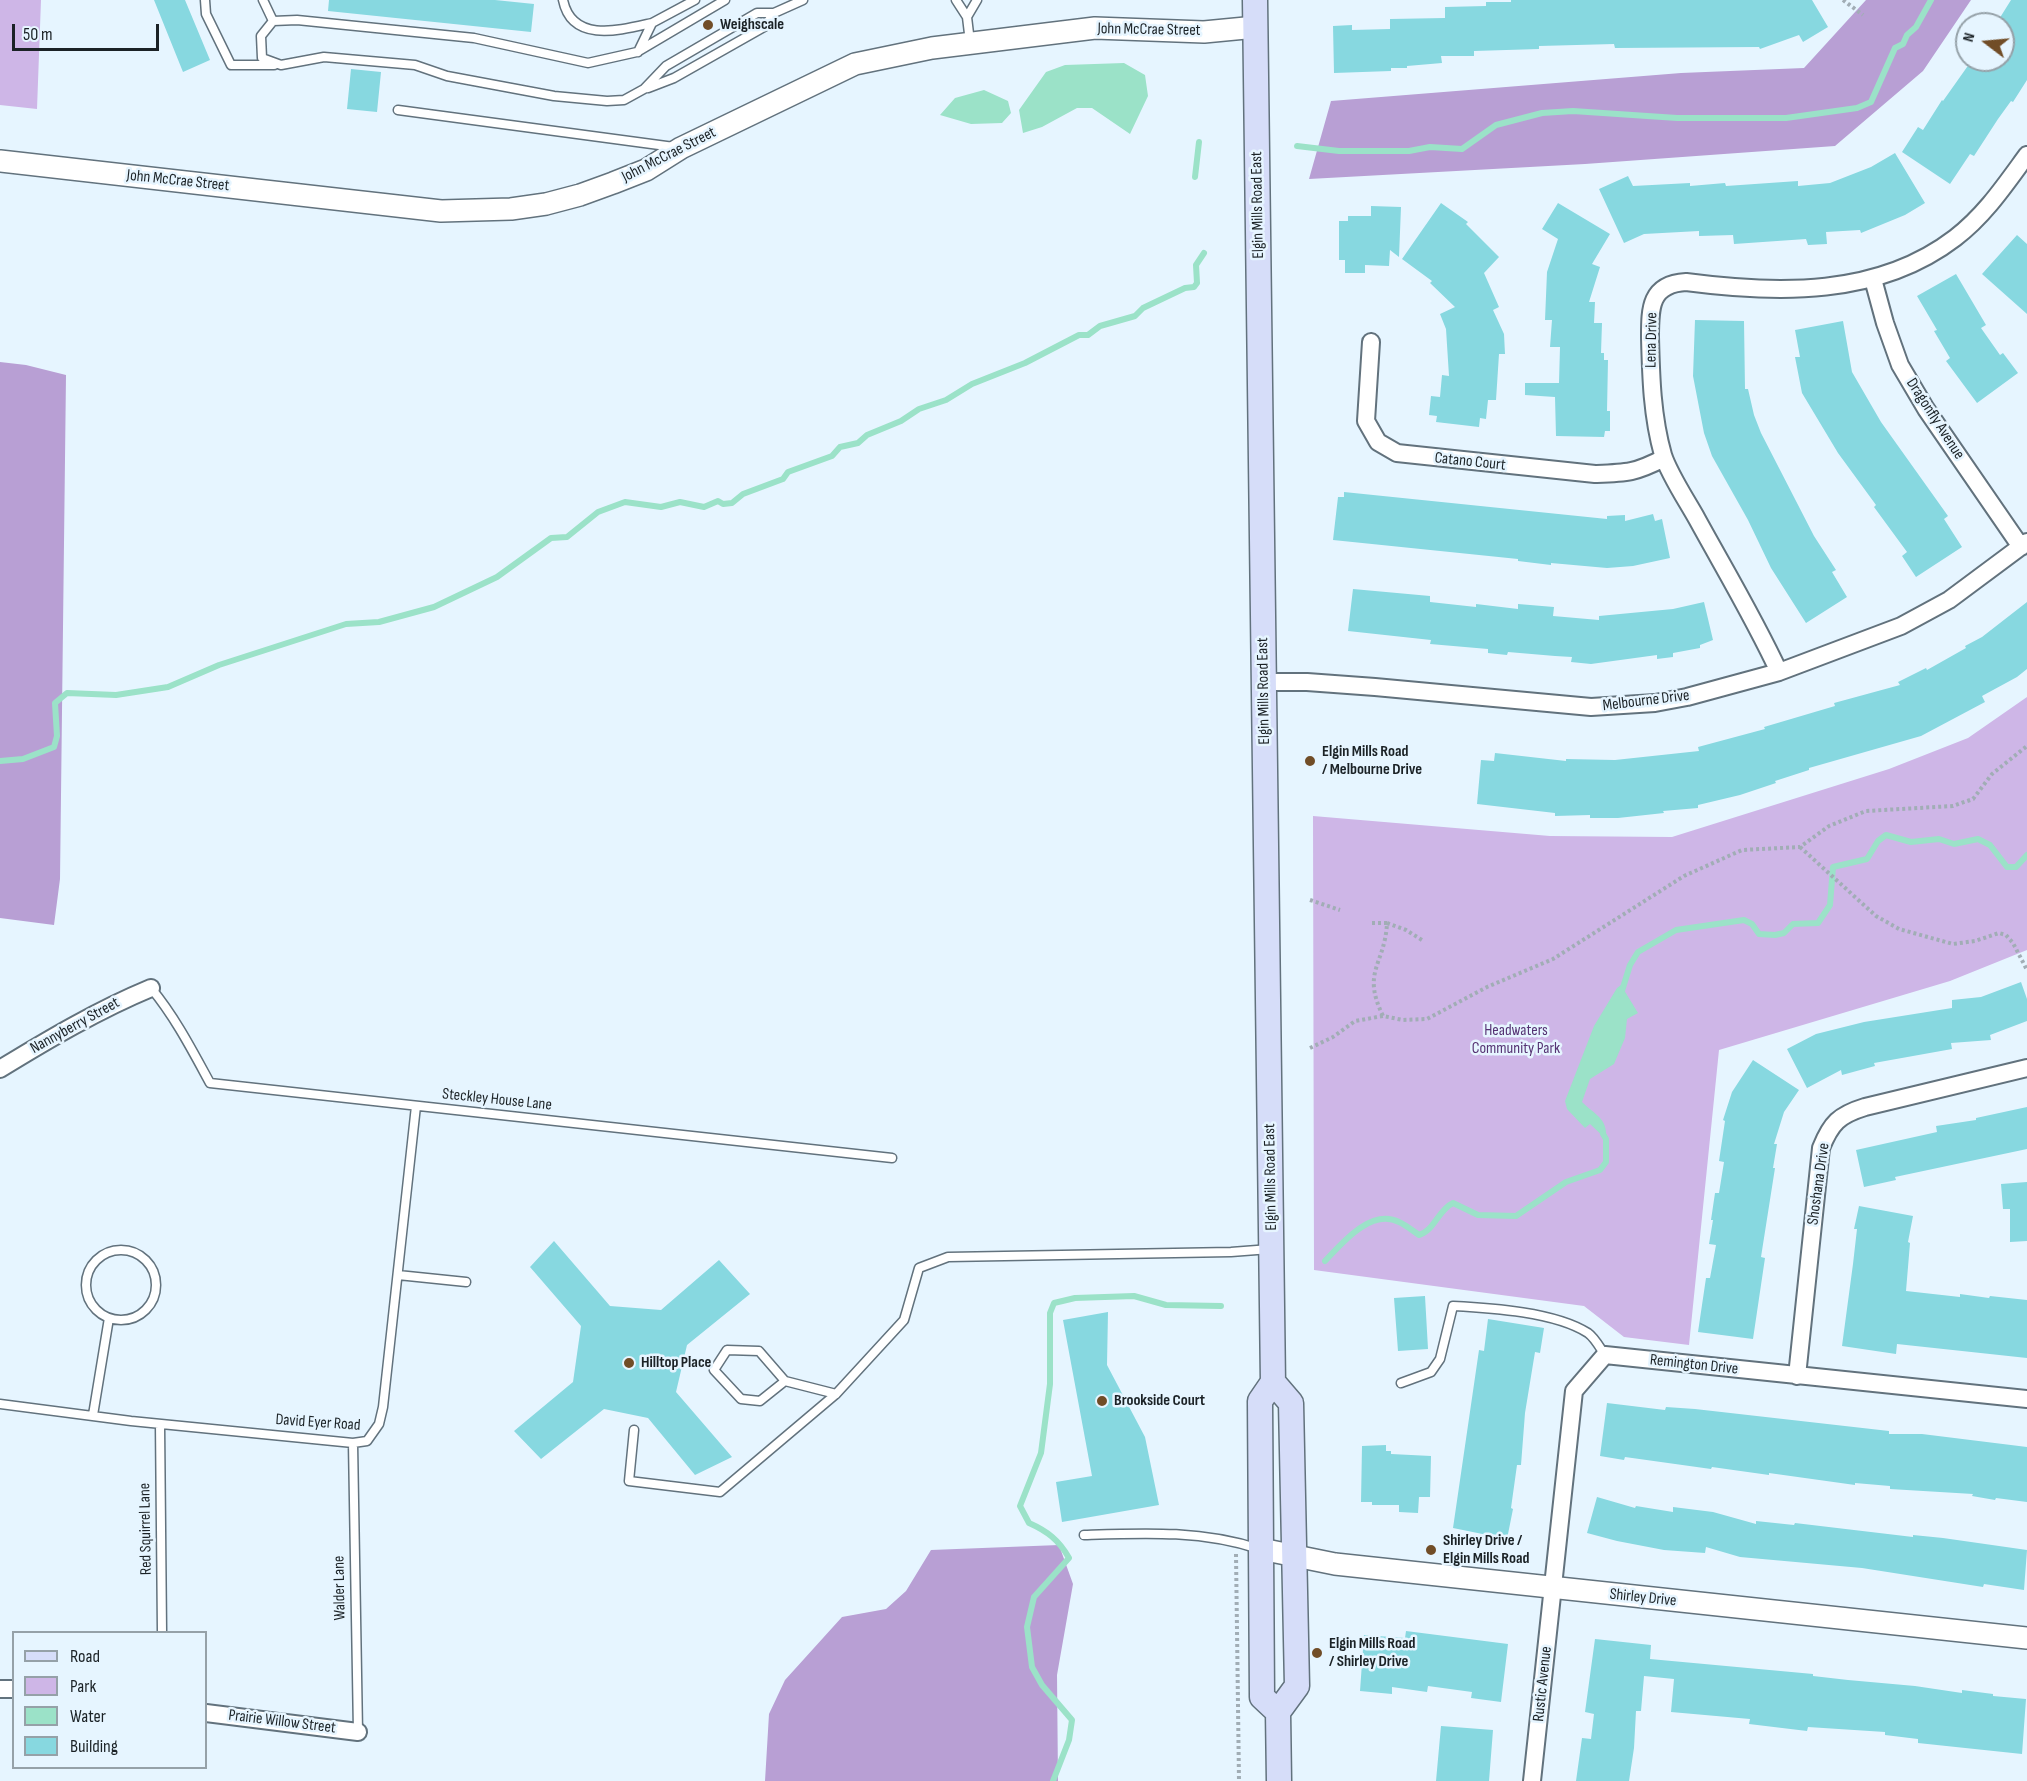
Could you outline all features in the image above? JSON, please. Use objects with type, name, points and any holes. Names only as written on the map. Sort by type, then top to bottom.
[{"type":"main road","name":"Elgin Mills Road East","points":[[1255,0],[1274,1382],[1260,1401],[1262,1697],[1278,1712]]},
{"type":"main road","points":[[1274,1382],[1291,1403],[1297,1686],[1278,1712],[1279,1781]]},
{"type":"street","name":"John McCrae Street","points":[[0,162],[441,211],[523,207],[580,195],[646,170],[681,148],[855,64],[970,42],[1095,28],[1204,32],[1256,27]]},
{"type":"street","name":"Lena Drive","points":[[1779,672],[1664,458],[1654,417],[1651,381],[1650,320],[1651,307],[1656,296],[1664,286],[1673,282],[1783,289],[1826,287],[1873,279],[1919,259],[1954,239],[1993,202],[2027,155]]},
{"type":"street","name":"Dragonfly Avenue","points":[[1873,279],[1900,365],[1926,409],[2024,545]]},
{"type":"street","name":"Catano Court","points":[[1371,342],[1366,421],[1378,442],[1397,453],[1595,474],[1642,470],[1664,458]]},
{"type":"street","name":"Melbourne Drive","points":[[1264,682],[1307,682],[1375,687],[1591,707],[1655,703],[1687,698],[1779,672],[1901,626],[1949,600],[2024,545]]},
{"type":"street","name":"Nannyberry Street","points":[[0,1069],[58,1033],[124,999],[151,988]]},
{"type":"street","name":"Shoshana Drive","points":[[1797,1376],[1821,1148],[1836,1120],[1848,1112],[1865,1107],[2027,1068]]},
{"type":"street","name":"Remington Drive","points":[[1605,1355],[2027,1399]]},
{"type":"street","points":[[1552,1588],[1574,1390],[1605,1355]]},
{"type":"street","name":"Shirley Drive","points":[[1261,1549],[1335,1564],[2027,1638]]},
{"type":"street","name":"Rustic Avenue","points":[[1532,1781],[1552,1588]]},
{"type":"street","name":"Prairie Willow Street","points":[[207,1713],[358,1732]]},
{"type":"lane","points":[[205,0],[206,14],[231,65],[281,65],[324,57],[415,65],[447,76],[543,94],[607,101],[624,100],[644,89],[674,78],[764,27],[774,13]]},
{"type":"lane","points":[[263,0],[273,21]]},
{"type":"lane","points":[[563,0],[564,7],[572,19],[582,27],[594,31],[618,30],[652,23],[695,0]]},
{"type":"lane","points":[[281,65],[262,58],[261,36],[273,21],[297,20],[474,38],[588,63],[637,52],[725,0]]},
{"type":"lane","points":[[644,89],[666,66],[757,13],[774,13],[803,0]]},
{"type":"lane","points":[[956,0],[967,17],[970,42]]},
{"type":"lane","points":[[967,17],[977,0]]},
{"type":"lane","points":[[637,52],[652,23]]},
{"type":"lane","points":[[398,110],[681,148]]},
{"type":"lane","name":"Steckley House Lane","points":[[151,988],[173,1016],[210,1083],[892,1158]]},
{"type":"lane","name":"David Eyer Road","points":[[0,1404],[160,1424],[352,1443],[367,1441],[379,1424],[383,1407],[416,1106]]},
{"type":"lane","points":[[634,1430],[629,1482],[720,1492],[836,1394],[904,1320],[919,1268],[948,1257],[1231,1252],[1272,1248]]},
{"type":"lane","points":[[125,1249],[136,1252],[146,1259],[153,1269],[156,1280],[153,1298],[143,1312],[133,1318],[121,1320],[109,1318],[99,1312],[87,1294],[88,1271],[103,1254],[113,1250],[125,1249]]},
{"type":"lane","points":[[398,1275],[466,1282]]},
{"type":"lane","points":[[1401,1383],[1431,1372],[1440,1359],[1453,1306],[1488,1307],[1564,1321],[1590,1335],[1605,1355]]},
{"type":"lane","points":[[93,1415],[109,1318]]},
{"type":"lane","points":[[785,1381],[760,1401],[741,1399],[714,1370],[727,1350],[759,1352],[785,1381],[836,1394]]},
{"type":"lane","name":"Red Squirrel Lane","points":[[160,1424],[162,1631]]},
{"type":"lane","name":"Walder Lane","points":[[352,1443],[358,1732]]},
{"type":"lane","points":[[1084,1535],[1138,1533],[1202,1535],[1236,1541],[1261,1549]]},
{"type":"path","points":[[1843,0],[1863,15]]},
{"type":"path","points":[[1310,1048],[1333,1037],[1355,1021],[1383,1016],[1403,1020],[1427,1019],[1487,987],[1553,959],[1684,876],[1742,850],[1800,847],[1829,826],[1866,811],[1953,806],[1972,799],[1992,774],[2027,746]]},
{"type":"path","points":[[1800,847],[1876,916],[1899,929],[1953,944],[1975,941],[1999,933],[2006,935],[2013,943],[2027,970]]},
{"type":"path","points":[[1310,900],[1340,910]]},
{"type":"path","points":[[1372,922],[1387,923],[1406,930],[1422,940]]},
{"type":"path","points":[[1383,1016],[1373,992],[1373,979],[1384,945],[1387,923]]},
{"type":"path","points":[[1236,1560],[1239,1781]]},
{"type":"green space","points":[[0,0],[41,0],[37,109],[0,105]]},
{"type":"green space","name":"Headwaters Community Park","points":[[2027,697],[2027,950],[1950,981],[1719,1050],[1689,1345],[1624,1337],[1584,1306],[1314,1270],[1313,816],[1550,836],[1672,837],[1889,769],[1968,738]]},
{"type":"shaded area","points":[[1866,0],[1971,0],[1963,12],[1955,12],[1955,24],[1923,71],[1835,146],[1585,164],[1309,179],[1331,101],[1681,73],[1804,68]]},
{"type":"shaded area","points":[[0,362],[26,365],[66,375],[60,879],[54,925],[0,918]]},
{"type":"shaded area","points":[[1059,1545],[1073,1584],[1057,1675],[1058,1781],[765,1781],[769,1714],[785,1680],[842,1617],[886,1609],[906,1591],[931,1550]]},
{"type":"water","points":[[1124,63],[1145,75],[1148,96],[1130,134],[1092,108],[1077,108],[1042,127],[1023,133],[1019,110],[1046,72],[1065,65]]},
{"type":"water","points":[[984,90],[1008,101],[1011,113],[1002,123],[971,124],[940,115],[955,98]]},
{"type":"water","points":[[1621,985],[1638,1013],[1627,1019],[1625,1038],[1614,1064],[1590,1079],[1582,1102],[1603,1121],[1606,1139],[1590,1124],[1585,1128],[1567,1109],[1565,1101],[1594,1026]]},
{"type":"building","points":[[154,0],[185,0],[210,60],[183,72]]},
{"type":"building","points":[[329,0],[495,0],[534,4],[531,32],[328,11]]},
{"type":"building","points":[[1511,0],[1812,0],[1828,27],[1803,42],[1799,35],[1760,49],[1759,47],[1615,48],[1614,44],[1539,46],[1539,49],[1474,51],[1474,56],[1441,56],[1442,63],[1391,68],[1391,71],[1334,73],[1333,26],[1352,25],[1352,30],[1390,29],[1390,19],[1445,18],[1445,7],[1486,6],[1486,2],[1511,2]]},
{"type":"building","points":[[2011,0],[2027,0],[2027,80],[1974,156],[1970,154],[1950,184],[1902,152],[1918,127],[1923,130],[1964,72],[2015,72],[2015,12],[2004,12]]},
{"type":"building","points":[[351,69],[381,72],[377,112],[347,109]]},
{"type":"building","points":[[1895,153],[1925,203],[1905,215],[1861,233],[1860,230],[1826,232],[1827,244],[1808,245],[1806,239],[1734,244],[1733,235],[1699,236],[1699,231],[1644,234],[1624,243],[1599,189],[1628,176],[1633,186],[1690,183],[1690,186],[1725,183],[1726,186],[1798,181],[1798,186],[1830,183],[1871,167]]},
{"type":"building","points":[[1441,203],[1468,222],[1466,224],[1499,257],[1484,273],[1499,307],[1493,310],[1504,334],[1505,354],[1499,354],[1496,400],[1488,400],[1486,419],[1480,418],[1479,427],[1436,422],[1437,416],[1429,415],[1431,396],[1440,397],[1442,375],[1449,376],[1446,329],[1440,314],[1455,307],[1430,283],[1432,281],[1402,259]]},
{"type":"building","points":[[1558,203],[1610,234],[1592,264],[1600,267],[1589,302],[1595,302],[1594,323],[1602,323],[1601,353],[1604,353],[1604,360],[1608,360],[1607,411],[1610,411],[1610,431],[1605,431],[1604,437],[1556,436],[1555,397],[1525,395],[1525,383],[1559,383],[1560,347],[1550,347],[1552,320],[1545,320],[1547,272],[1558,239],[1542,229]]},
{"type":"building","points":[[1371,206],[1401,207],[1399,257],[1390,250],[1389,266],[1365,265],[1365,273],[1345,273],[1345,260],[1339,260],[1339,221],[1348,221],[1348,216],[1371,216]]},
{"type":"building","points":[[2017,235],[2027,244],[2027,314],[1982,274]]},
{"type":"building","points":[[1956,274],[1986,325],[1981,328],[2000,355],[2003,353],[2018,373],[1977,403],[1946,361],[1950,358],[1917,296]]},
{"type":"building","points":[[1695,320],[1744,321],[1745,389],[1748,389],[1754,415],[1814,536],[1836,570],[1832,572],[1847,597],[1806,623],[1771,568],[1748,520],[1712,456],[1704,433],[1693,376]]},
{"type":"building","points":[[1843,321],[1852,372],[1881,422],[1948,516],[1944,519],[1962,547],[1916,577],[1902,556],[1907,552],[1838,453],[1802,393],[1795,357],[1800,357],[1795,330]]},
{"type":"building","points":[[1344,492],[1607,519],[1607,516],[1625,515],[1625,521],[1653,514],[1655,521],[1662,519],[1670,558],[1633,566],[1607,568],[1551,563],[1551,565],[1518,561],[1518,559],[1333,540],[1338,497],[1344,497]]},
{"type":"building","points":[[1353,589],[1430,596],[1430,602],[1476,607],[1476,604],[1518,609],[1518,604],[1554,607],[1553,616],[1599,620],[1599,616],[1673,609],[1704,602],[1713,640],[1700,645],[1700,648],[1673,653],[1673,657],[1657,659],[1657,655],[1591,664],[1571,662],[1572,657],[1508,652],[1507,655],[1488,653],[1488,649],[1430,644],[1431,640],[1348,631]]},
{"type":"building","points":[[2027,602],[2027,669],[1982,696],[1985,702],[1921,736],[1809,768],[1809,770],[1775,781],[1776,783],[1698,805],[1698,808],[1618,818],[1590,818],[1590,815],[1555,816],[1555,813],[1477,804],[1481,760],[1494,761],[1495,753],[1566,761],[1566,759],[1615,760],[1699,751],[1698,747],[1765,729],[1764,727],[1835,706],[1834,703],[1900,685],[1898,682],[1926,668],[1927,670],[1966,648],[1965,646],[1982,637]]},
{"type":"building","points":[[2021,982],[2027,999],[2027,1021],[1990,1035],[1991,1040],[1951,1043],[1952,1049],[1874,1063],[1875,1066],[1842,1075],[1841,1070],[1807,1088],[1787,1049],[1816,1034],[1864,1022],[1952,1008],[1952,1000],[1981,997]]},
{"type":"building","points":[[1753,1060],[1799,1090],[1784,1112],[1774,1144],[1777,1144],[1773,1168],[1775,1168],[1761,1257],[1765,1258],[1753,1339],[1698,1332],[1706,1278],[1710,1278],[1716,1245],[1709,1244],[1715,1193],[1719,1193],[1724,1162],[1719,1161],[1725,1121],[1723,1120],[1732,1092]]},
{"type":"building","points":[[2027,1107],[2027,1149],[1895,1177],[1896,1180],[1864,1187],[1856,1150],[1937,1132],[1936,1126],[1976,1120],[1976,1118]]},
{"type":"building","points":[[2027,1182],[2027,1241],[2010,1242],[2010,1209],[2003,1209],[2001,1184]]},
{"type":"building","points":[[1859,1206],[1913,1216],[1908,1242],[1910,1243],[1906,1291],[1960,1297],[1960,1294],[2027,1300],[2027,1358],[1897,1344],[1896,1354],[1842,1346],[1857,1229],[1854,1229]]},
{"type":"building","name":"Hilltop Place","points":[[554,1241],[610,1306],[661,1310],[719,1260],[750,1294],[687,1345],[676,1392],[732,1457],[695,1475],[648,1418],[604,1409],[541,1459],[514,1431],[573,1382],[581,1326],[530,1267]]},
{"type":"building","points":[[1425,1296],[1428,1349],[1398,1351],[1394,1298]]},
{"type":"building","name":"Brookside Court","points":[[1108,1312],[1107,1365],[1145,1437],[1159,1505],[1062,1522],[1056,1482],[1092,1476],[1063,1320]]},
{"type":"building","points":[[1488,1319],[1544,1328],[1540,1353],[1535,1352],[1525,1413],[1521,1465],[1517,1465],[1511,1508],[1513,1509],[1507,1539],[1453,1528],[1479,1350],[1484,1351]]},
{"type":"building","points":[[1607,1403],[1665,1410],[1666,1407],[1695,1409],[1889,1431],[1889,1434],[1922,1434],[2027,1447],[2027,1502],[1996,1498],[1995,1500],[1972,1496],[1973,1494],[1890,1489],[1890,1486],[1855,1483],[1855,1485],[1769,1473],[1769,1475],[1600,1456]]},
{"type":"building","points":[[1386,1445],[1386,1451],[1391,1451],[1391,1454],[1431,1456],[1430,1497],[1419,1497],[1418,1513],[1399,1512],[1399,1505],[1372,1505],[1372,1502],[1361,1502],[1362,1446]]},
{"type":"building","points":[[1597,1497],[1635,1508],[1636,1506],[1673,1512],[1673,1507],[1713,1512],[1756,1524],[1756,1521],[1794,1525],[1795,1523],[1913,1537],[1913,1535],[1943,1538],[2027,1550],[2024,1590],[1984,1584],[1983,1587],[1862,1568],[1740,1557],[1706,1547],[1705,1553],[1664,1550],[1617,1541],[1587,1533]]},
{"type":"building","points":[[1406,1631],[1508,1644],[1501,1702],[1471,1698],[1472,1692],[1428,1686],[1427,1692],[1392,1687],[1392,1694],[1360,1691],[1364,1635],[1405,1638]]},
{"type":"building","points":[[1595,1639],[1651,1645],[1650,1659],[1813,1674],[1813,1676],[1962,1693],[1962,1690],[2026,1699],[2022,1754],[1918,1743],[1918,1739],[1885,1735],[1885,1732],[1808,1727],[1807,1731],[1749,1724],[1750,1719],[1671,1712],[1674,1679],[1644,1676],[1641,1711],[1636,1711],[1629,1781],[1576,1781],[1582,1738],[1591,1739],[1594,1714],[1585,1712]]},
{"type":"building","points":[[1441,1726],[1493,1730],[1489,1781],[1436,1781]]},
{"type":"waterway","points":[[1297,146],[1339,151],[1409,151],[1430,147],[1462,149],[1496,125],[1542,113],[1573,111],[1677,118],[1786,118],[1857,108],[1871,102],[1895,48],[1903,44],[1907,35],[1916,27],[1931,0]]},
{"type":"waterway","points":[[1195,177],[1199,142]]},
{"type":"waterway","points":[[0,761],[23,759],[54,747],[57,736],[55,703],[67,693],[116,695],[168,687],[219,665],[346,624],[379,622],[434,607],[497,577],[551,538],[567,537],[598,512],[625,502],[661,507],[680,502],[704,507],[718,501],[723,504],[732,503],[743,494],[783,479],[788,472],[832,456],[840,447],[858,443],[867,435],[901,421],[919,409],[946,400],[972,384],[1025,363],[1079,335],[1088,335],[1100,326],[1135,316],[1143,308],[1185,288],[1194,287],[1197,283],[1196,265],[1204,253]]},
{"type":"waterway","points":[[1621,994],[1630,965],[1638,952],[1676,930],[1744,920],[1752,924],[1759,934],[1775,935],[1784,933],[1793,924],[1818,923],[1830,905],[1833,867],[1867,859],[1878,841],[1886,835],[1911,842],[1939,839],[1954,844],[1978,839],[1990,845],[2007,867],[2016,867],[2027,855]]},
{"type":"waterway","points":[[1325,1261],[1358,1230],[1378,1220],[1388,1219],[1399,1222],[1419,1235],[1429,1229],[1443,1210],[1453,1203],[1478,1215],[1516,1216],[1566,1182],[1600,1170],[1606,1162],[1606,1139],[1603,1134]]},
{"type":"waterway","points":[[1053,1781],[1069,1740],[1072,1720],[1042,1685],[1032,1667],[1027,1627],[1034,1597],[1069,1558],[1052,1537],[1029,1523],[1020,1506],[1041,1453],[1050,1384],[1050,1313],[1054,1303],[1075,1298],[1134,1296],[1166,1305],[1221,1306]]},
{"type":"place","name":"Weighscale","points":[[708,25]]},
{"type":"place","name":"Elgin Mills Road / Melbourne Drive","points":[[1310,761]]},
{"type":"place","name":"Hilltop Place","points":[[629,1363]]},
{"type":"place","name":"Brookside Court","points":[[1102,1401]]},
{"type":"place","name":"Shirley Drive / Elgin Mills Road","points":[[1431,1550]]},
{"type":"place","name":"Elgin Mills Road / Shirley Drive","points":[[1317,1653]]}]
